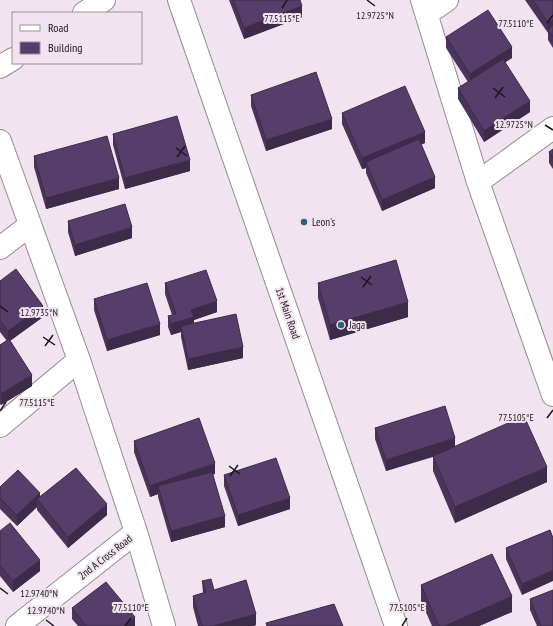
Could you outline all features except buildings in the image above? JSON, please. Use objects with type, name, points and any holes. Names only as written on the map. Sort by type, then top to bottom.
[{"type":"street","points":[[86,12],[104,0]]},
{"type":"street","name":"1st Main Road","points":[[180,0],[396,626]]},
{"type":"street","points":[[447,0],[425,7],[478,182],[552,389]]},
{"type":"street","points":[[0,67],[12,60]]},
{"type":"street","points":[[478,182],[553,128]]},
{"type":"street","points":[[0,141],[79,360],[136,532],[164,626]]},
{"type":"street","points":[[0,248],[30,225]]},
{"type":"street","points":[[0,426],[79,360]]},
{"type":"street","name":"2nd A Cross Road","points":[[17,626],[136,532]]},
{"type":"place","name":"Leon's","points":[[304,222]]},
{"type":"place","name":"Jaga","points":[[341,325]]}]
